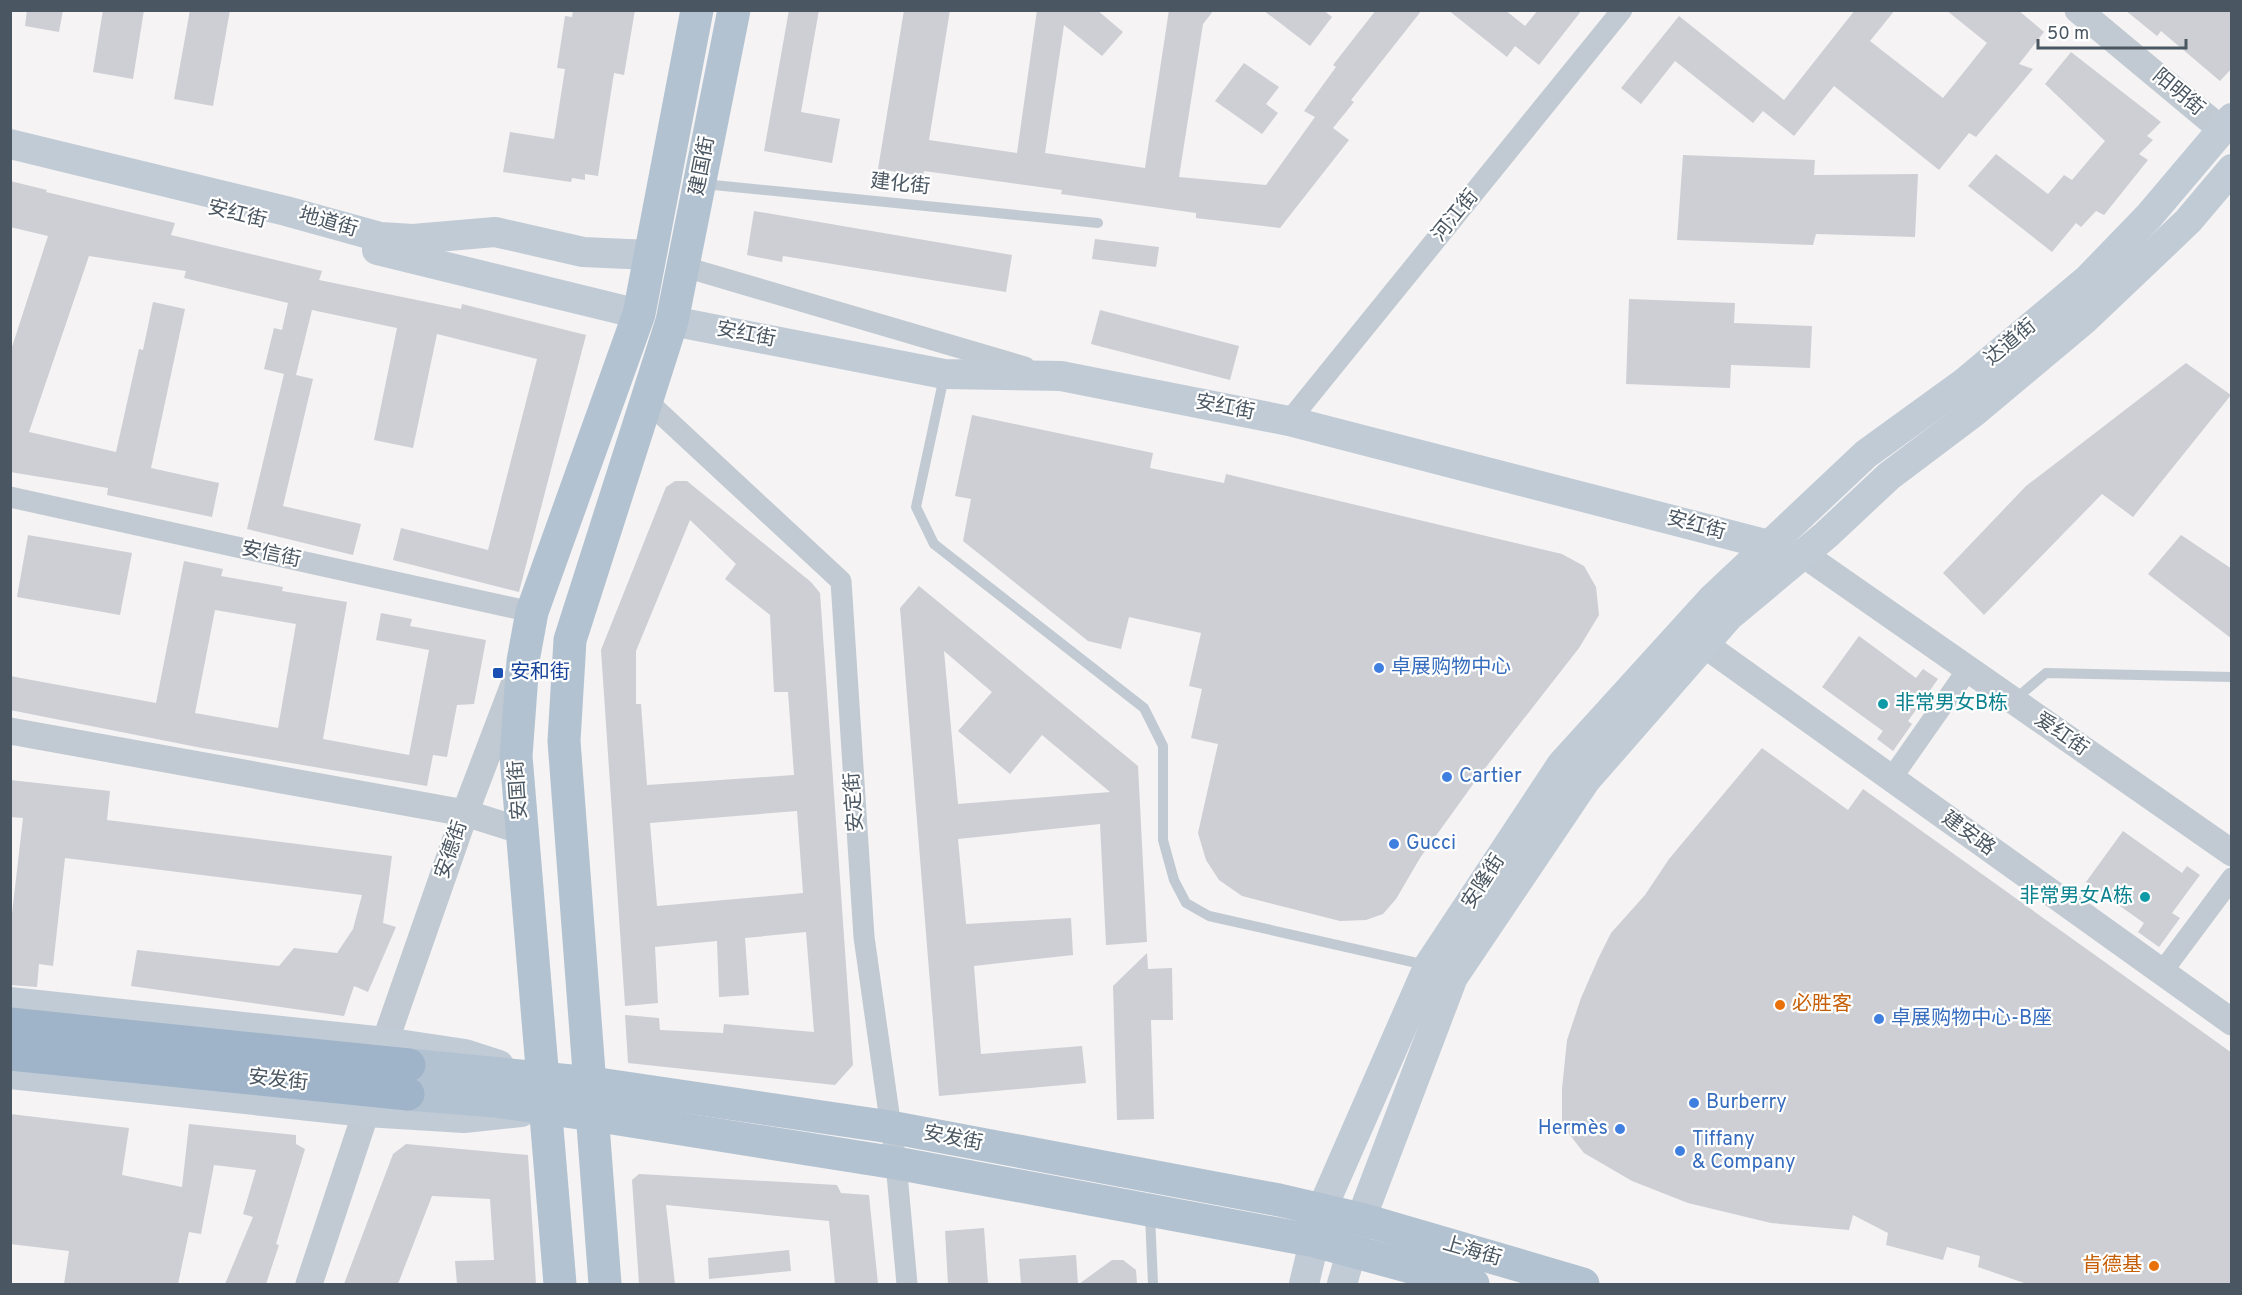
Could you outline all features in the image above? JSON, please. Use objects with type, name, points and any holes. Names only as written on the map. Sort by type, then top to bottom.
[{"type":"highway","name":"安发街","points":[[10,1024],[409,1080]]},
{"type":"highway","name":"安发街","points":[[10,1054],[409,1080]]},
{"type":"main road","name":"建国街","points":[[639,314],[697,10]]},
{"type":"main road","name":"建国街","points":[[672,321],[685,267],[699,183],[734,10]]},
{"type":"main road","name":"达道街","points":[[1769,545],[1866,454],[1964,383],[2088,279],[2149,216],[2227,124]]},
{"type":"main road","name":"地道街","points":[[10,144],[286,211],[380,237],[413,239],[495,232],[583,252],[650,255]]},
{"type":"main road","name":"安红街","points":[[10,159],[639,314]]},
{"type":"main road","name":"达道街","points":[[1803,554],[1889,476],[1974,412],[2085,320],[2188,221],[2232,169]]},
{"type":"main road","name":"安国街","points":[[560,1284],[516,756],[523,661],[532,612],[639,314]]},
{"type":"main road","name":"安红街","points":[[672,321],[944,374],[1060,376],[1289,421],[1769,545]]},
{"type":"main road","points":[[605,1284],[564,741],[570,640],[672,321]]},
{"type":"main road","name":"安隆街","points":[[1304,1284],[1322,1209],[1430,965],[1562,764],[1711,600],[1769,545]]},
{"type":"main road","name":"安隆街","points":[[1341,1284],[1361,1219],[1453,977],[1585,781],[1729,616],[1803,554]]},
{"type":"main road","name":"安发街","points":[[10,1002],[385,1042],[465,1054],[544,1094]]},
{"type":"main road","name":"安发街","points":[[10,1074],[366,1112],[464,1118],[544,1094]]},
{"type":"main road","name":"安发街","points":[[409,1080],[495,1101],[544,1094],[890,1127],[1322,1209],[1361,1219]]},
{"type":"main road","name":"安发街","points":[[592,1099],[896,1163],[1315,1241],[1352,1250]]},
{"type":"main road","name":"上海街","points":[[1361,1219],[1583,1284]]},
{"type":"main road","name":"上海街","points":[[1352,1250],[1473,1284]]},
{"type":"street","name":"河江街","points":[[1289,421],[1622,10]]},
{"type":"street","name":"阳明街","points":[[2078,10],[2227,124]]},
{"type":"street","points":[[685,267],[961,350],[1060,376]]},
{"type":"street","name":"安定街","points":[[647,402],[841,581],[864,937],[896,1163],[907,1284]]},
{"type":"street","name":"安信街","points":[[10,497],[532,612]]},
{"type":"street","points":[[1769,545],[1803,554]]},
{"type":"street","name":"爱红街","points":[[1803,554],[2232,854]]},
{"type":"street","name":"建安路","points":[[1705,645],[2232,1022]]},
{"type":"street","name":"安德街","points":[[385,1042],[465,813],[523,661]]},
{"type":"street","points":[[1891,778],[1968,669]]},
{"type":"street","points":[[10,731],[465,813],[522,831]]},
{"type":"street","points":[[2162,972],[2232,878]]},
{"type":"street","points":[[309,1284],[366,1112]]},
{"type":"lane","name":"建化街","points":[[699,183],[1098,222]]},
{"type":"lane","points":[[944,374],[916,507],[934,544],[1144,708],[1163,746],[1163,840],[1174,880],[1186,903],[1209,916],[1430,965]]},
{"type":"lane","points":[[2013,701],[2046,673],[2232,677]]},
{"type":"lane","points":[[1150,1211],[1153,1284]]},
{"type":"building","points":[[27,10],[63,10],[59,32],[25,26]]},
{"type":"building","points":[[103,10],[144,10],[133,79],[93,72]]},
{"type":"building","points":[[190,10],[230,10],[213,106],[174,99]]},
{"type":"building","points":[[573,10],[635,10],[624,75],[614,73],[598,176],[585,174],[585,180],[572,178],[571,182],[503,172],[510,132],[554,139],[565,69],[557,68],[565,16],[572,17]]},
{"type":"building","points":[[789,10],[819,10],[801,112],[840,119],[832,163],[764,151]]},
{"type":"building","points":[[904,10],[950,10],[929,140],[1017,153],[1037,10],[1097,10],[1123,32],[1102,56],[1064,25],[1045,153],[1145,168],[1169,10],[1214,10],[1203,24],[1179,177],[1266,185],[1315,117],[1304,111],[1336,67],[1333,65],[1376,10],[1422,10],[1351,100],[1354,102],[1333,128],[1349,140],[1280,228],[1196,218],[1196,213],[1061,194],[1062,190],[924,171],[923,176],[878,169]]},
{"type":"building","points":[[1263,10],[1323,10],[1332,17],[1310,46]]},
{"type":"building","points":[[1448,10],[1505,10],[1525,26],[1538,10],[1582,10],[1539,65],[1515,46],[1507,57]]},
{"type":"building","points":[[1855,10],[1895,10],[1870,41],[1943,98],[1987,43],[1946,10],[2018,10],[2044,32],[2019,64],[2033,69],[1976,137],[1969,133],[1939,170],[1834,86],[1794,136],[1763,111],[1753,123],[1675,61],[1641,104],[1621,88],[1679,16],[1784,100]]},
{"type":"building","points":[[2125,10],[2232,10],[2232,68],[2220,81],[2161,31],[2157,36]]},
{"type":"building","points":[[2071,52],[2161,122],[2147,136],[2153,140],[2139,154],[2148,160],[2104,215],[2096,211],[2081,227],[2076,223],[2052,252],[1968,186],[1996,154],[2048,194],[2064,175],[2072,180],[2105,141],[2045,84]]},
{"type":"building","points":[[1244,63],[1279,87],[1266,104],[1278,113],[1262,134],[1215,101]]},
{"type":"building","points":[[1683,155],[1815,160],[1814,175],[1918,174],[1915,237],[1816,234],[1813,245],[1677,240]]},
{"type":"building","points":[[10,181],[175,223],[171,235],[322,271],[319,280],[461,309],[462,304],[586,335],[519,592],[393,560],[401,528],[488,550],[537,359],[437,334],[413,448],[374,440],[397,328],[312,310],[296,375],[313,379],[283,506],[361,524],[353,555],[247,529],[284,374],[264,369],[274,328],[282,330],[288,303],[184,278],[186,271],[89,256],[29,432],[116,452],[139,349],[143,350],[153,302],[185,309],[151,468],[219,483],[212,517],[107,495],[108,488],[10,472],[10,353],[48,236],[10,227]]},
{"type":"building","points":[[754,211],[1012,255],[1006,292],[783,256],[782,262],[747,255]]},
{"type":"building","points":[[1095,239],[1159,247],[1156,267],[1092,259]]},
{"type":"building","points":[[1629,299],[1735,303],[1734,323],[1812,326],[1810,368],[1731,365],[1730,388],[1626,384]]},
{"type":"building","points":[[1100,310],[1239,346],[1230,380],[1091,344]]},
{"type":"building","points":[[2186,363],[2231,395],[2133,517],[2102,494],[1984,615],[1943,573],[2026,486]]},
{"type":"building","name":"卓展购物中心","points":[[972,415],[1153,453],[1150,468],[1224,483],[1226,474],[1562,554],[1584,566],[1596,587],[1599,615],[1579,648],[1479,776],[1420,858],[1396,899],[1383,914],[1366,920],[1340,921],[1242,896],[1219,880],[1206,860],[1198,833],[1218,744],[1191,738],[1202,689],[1189,686],[1201,633],[1129,617],[1121,649],[1088,641],[963,541],[971,499],[955,496]]},
{"type":"building","points":[[675,481],[687,481],[811,582],[820,593],[853,1065],[835,1085],[628,1063],[625,1015],[659,1018],[660,1030],[723,1033],[724,1024],[814,1032],[806,932],[745,938],[749,995],[719,997],[717,941],[655,947],[658,1003],[625,1006],[601,650],[666,487]],"holes":[[[690,520],[736,564],[725,579],[770,615],[774,692],[788,692],[794,775],[647,785],[641,704],[636,704],[636,651]],[[797,811],[803,893],[657,906],[650,823]]]},
{"type":"building","points":[[28,535],[132,553],[120,615],[17,597]]},
{"type":"building","points":[[2181,535],[2232,569],[2232,639],[2148,574]]},
{"type":"building","points":[[184,561],[223,569],[221,576],[283,587],[282,591],[347,602],[323,739],[409,755],[429,650],[376,640],[381,613],[412,619],[410,626],[486,640],[474,704],[457,705],[447,757],[433,755],[427,786],[202,748],[10,710],[10,676],[156,703]],"holes":[[[215,610],[296,624],[278,728],[195,713]]]},
{"type":"building","points":[[919,586],[1138,766],[1147,942],[1106,945],[1100,824],[958,839],[966,924],[1071,918],[1073,955],[974,966],[981,1054],[1082,1046],[1086,1083],[939,1096],[900,608]],"holes":[[[944,651],[992,692],[958,731],[1010,774],[1042,735],[1110,792],[958,804]]]},
{"type":"building","name":"非常男女B栋","points":[[1859,636],[1916,678],[1923,669],[1938,679],[1908,721],[1912,724],[1893,751],[1877,739],[1883,731],[1822,687]]},
{"type":"building","name":"卓展购物中心-B座","points":[[1762,748],[1848,810],[1863,789],[2232,1053],[2232,1284],[2027,1284],[1978,1267],[1980,1256],[1947,1247],[1943,1260],[1886,1245],[1888,1233],[1853,1215],[1849,1230],[1771,1223],[1688,1203],[1632,1181],[1584,1153],[1562,1125],[1562,1089],[1567,1040],[1581,998],[1598,959],[1611,933],[1645,895],[1669,859]]},
{"type":"building","points":[[10,780],[110,791],[107,820],[392,856],[383,923],[396,927],[368,992],[354,986],[344,1016],[131,986],[137,950],[279,966],[294,948],[337,953],[353,929],[362,895],[65,858],[53,966],[39,964],[37,987],[10,985],[10,931],[23,818],[10,817]]},
{"type":"building","name":"非常男女A栋","points":[[2123,831],[2182,873],[2187,866],[2200,875],[2172,913],[2180,918],[2159,947],[2138,932],[2144,923],[2086,882]]},
{"type":"building","points":[[1147,953],[1148,969],[1172,968],[1173,1020],[1151,1020],[1154,1119],[1117,1120],[1113,986]]},
{"type":"building","points":[[10,1114],[129,1128],[122,1175],[182,1187],[189,1124],[296,1135],[296,1144],[305,1149],[266,1284],[225,1284],[253,1217],[243,1214],[256,1170],[214,1165],[201,1234],[189,1232],[178,1284],[64,1284],[69,1251],[10,1244]]},
{"type":"building","points":[[406,1144],[528,1155],[536,1284],[457,1284],[455,1261],[494,1260],[490,1199],[432,1196],[398,1284],[344,1284],[393,1154]]},
{"type":"building","points":[[639,1174],[837,1185],[841,1193],[869,1195],[878,1284],[835,1284],[829,1221],[666,1205],[675,1284],[639,1284],[632,1180]]},
{"type":"building","points":[[984,1228],[988,1284],[948,1284],[945,1231]]},
{"type":"building","points":[[789,1250],[791,1271],[709,1279],[708,1258]]},
{"type":"building","points":[[1076,1255],[1078,1284],[1021,1284],[1019,1259]]},
{"type":"building","points":[[1112,1260],[1123,1260],[1136,1270],[1137,1284],[1079,1284]]},
{"type":"place","name":"卓展购物中心","points":[[1379,668]]},
{"type":"place","name":"安和街","points":[[498,673]]},
{"type":"place","name":"非常男女B栋","points":[[1883,704]]},
{"type":"place","name":"Cartier","points":[[1447,777]]},
{"type":"place","name":"Gucci","points":[[1394,844]]},
{"type":"place","name":"非常男女A栋","points":[[2145,897]]},
{"type":"place","name":"必胜客","points":[[1780,1005]]},
{"type":"place","name":"卓展购物中心-B座","points":[[1879,1019]]},
{"type":"place","name":"Burberry","points":[[1694,1103]]},
{"type":"place","name":"Hermès","points":[[1620,1129]]},
{"type":"place","name":"Tiffany & Company","points":[[1680,1151]]},
{"type":"place","name":"肯德基","points":[[2154,1266]]}]
